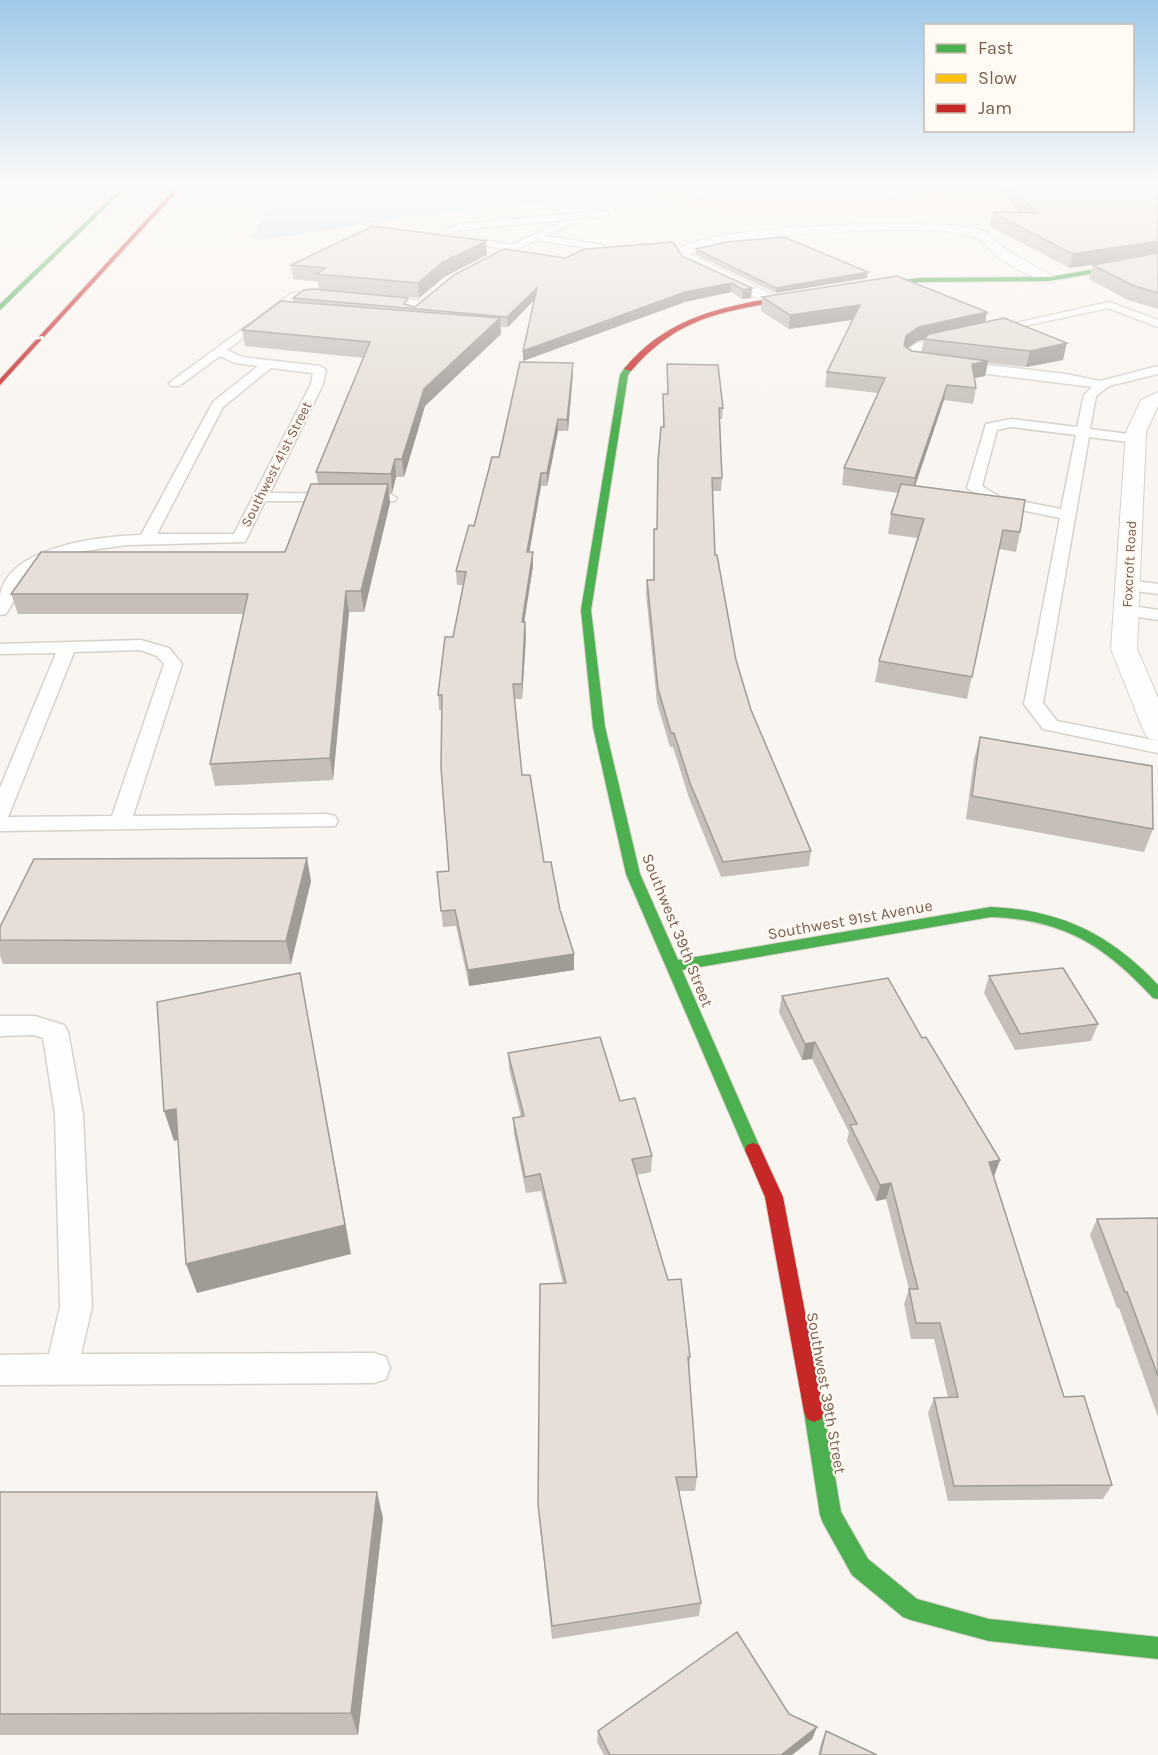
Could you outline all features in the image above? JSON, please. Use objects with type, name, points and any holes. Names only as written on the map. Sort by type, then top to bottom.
[{"type":"main road","points":[[0,308],[43,266]]},
{"type":"main road","points":[[0,383],[107,266]]},
{"type":"main road","points":[[847,287],[921,280],[1050,279],[1124,266]]},
{"type":"main road","name":"Southwest 39th Street","points":[[816,293],[692,320],[654,339],[634,357],[624,375],[586,610],[599,727],[633,874],[774,1197],[804,1349],[831,1515],[860,1567],[911,1609],[989,1629],[1158,1648]]},
{"type":"main road","name":"Southwest 91st Avenue","points":[[673,966],[991,912],[1032,914],[1088,932],[1137,968],[1158,994]]},
{"type":"street","points":[[700,266],[774,301]]},
{"type":"street","points":[[1025,266],[1050,279]]},
{"type":"street","name":"Foxcroft Road","points":[[1158,398],[1148,404],[1143,435],[1127,585],[1124,649],[1158,732]]},
{"type":"lane","points":[[175,383],[296,296],[336,296]]},
{"type":"lane","points":[[369,298],[427,300],[409,316]]},
{"type":"lane","points":[[1102,386],[1066,378],[910,360],[910,353],[921,345],[1109,305],[1158,324]]},
{"type":"lane","points":[[274,311],[297,313]]},
{"type":"lane","name":"Southwest 41st Street","points":[[0,610],[23,572],[42,558],[74,547],[146,540],[239,540],[317,384],[320,370],[239,360],[219,351]]},
{"type":"lane","points":[[146,540],[218,405],[267,364]]},
{"type":"lane","points":[[1158,370],[1102,386],[1090,395],[1033,704],[1050,724],[1158,747]]},
{"type":"lane","points":[[1068,515],[996,501],[974,488],[991,427],[1011,423],[1084,432],[1143,435]]},
{"type":"lane","points":[[260,497],[390,498]]},
{"type":"lane","points":[[1127,585],[1158,589]]},
{"type":"lane","points":[[1126,610],[1158,615]]},
{"type":"lane","points":[[0,649],[141,645],[163,652],[173,664],[121,821]]},
{"type":"lane","points":[[0,814],[68,646]]},
{"type":"lane","points":[[0,824],[121,821],[327,821]]},
{"type":"lane","points":[[0,1026],[35,1025],[55,1032],[69,1114],[76,1307],[62,1370]]},
{"type":"lane","points":[[0,1370],[374,1368]]},
{"type":"building","points":[[301,266],[438,266],[418,283],[317,274],[325,268]]},
{"type":"building","points":[[472,266],[704,266],[752,288],[743,290],[732,283],[685,292],[523,351],[537,288],[507,317],[293,298],[304,290],[314,289],[408,298],[404,304],[415,307],[454,275]]},
{"type":"building","points":[[731,266],[853,266],[868,272],[776,288]]},
{"type":"building","points":[[1095,266],[1158,266],[1158,293],[1132,285]]},
{"type":"building","points":[[897,276],[987,312],[919,327],[906,336],[904,346],[912,351],[988,361],[972,364],[976,388],[947,385],[915,478],[844,468],[885,378],[827,372],[860,305],[790,315],[762,297]]},
{"type":"building","points":[[281,301],[500,318],[424,389],[402,459],[395,459],[391,474],[316,472],[370,342],[242,330]]},
{"type":"building","points":[[1004,318],[1067,343],[1030,351],[924,339],[929,334]]},
{"type":"building","points":[[520,362],[573,363],[567,420],[558,419],[547,473],[541,473],[527,552],[533,552],[522,622],[525,622],[522,684],[513,684],[522,775],[530,775],[544,862],[551,862],[560,910],[574,954],[468,970],[455,910],[441,911],[437,872],[449,871],[441,768],[442,695],[438,695],[445,637],[453,637],[466,572],[456,571],[469,525],[474,526],[492,457],[499,457]]},
{"type":"building","points":[[667,364],[718,365],[723,408],[719,408],[722,478],[712,478],[715,555],[717,555],[736,660],[751,710],[811,851],[723,862],[690,783],[674,733],[671,733],[658,689],[647,580],[654,580],[658,462],[661,427],[664,427],[663,394],[668,394]]},
{"type":"building","points":[[311,484],[388,484],[361,591],[346,591],[330,758],[210,764],[248,594],[11,594],[41,552],[285,552]]},
{"type":"building","points":[[901,484],[1025,500],[1020,532],[1003,530],[972,677],[879,661],[924,519],[891,514]]},
{"type":"building","points":[[980,737],[1152,766],[1153,829],[972,796]]},
{"type":"building","points":[[307,858],[286,941],[0,940],[0,927],[34,859]]},
{"type":"building","points":[[1063,968],[1098,1024],[1020,1034],[989,976]]},
{"type":"building","points":[[300,973],[345,1225],[186,1264],[176,1109],[164,1111],[157,1002]]},
{"type":"building","points":[[888,978],[922,1038],[926,1037],[1000,1160],[989,1162],[1064,1397],[1084,1396],[1112,1485],[954,1486],[934,1398],[958,1397],[940,1323],[916,1323],[909,1289],[918,1289],[891,1183],[880,1185],[850,1125],[857,1124],[815,1042],[805,1044],[782,996]]},
{"type":"building","points":[[600,1037],[620,1101],[635,1098],[652,1156],[632,1159],[668,1280],[681,1279],[690,1357],[688,1357],[697,1477],[676,1477],[701,1603],[552,1626],[538,1504],[540,1284],[566,1283],[540,1174],[525,1177],[513,1118],[524,1116],[508,1053]]},
{"type":"building","points":[[1158,1218],[1158,1376],[1097,1219]]},
{"type":"building","points":[[0,1492],[377,1492],[351,1713],[0,1714]]},
{"type":"building","points":[[737,1632],[789,1714],[817,1727],[781,1755],[610,1755],[598,1731]]},
{"type":"building","points":[[826,1731],[877,1755],[820,1755]]},
{"type":"traffic: fast","points":[[0,308],[43,266]]},
{"type":"traffic: fast","points":[[863,284],[921,280],[1050,279],[1124,266]]},
{"type":"traffic: fast","points":[[628,369],[624,375],[586,610],[599,727],[633,874],[753,1150]]},
{"type":"traffic: fast","points":[[673,966],[991,912],[1016,913],[1063,924],[1104,945],[1141,976],[1158,994]]},
{"type":"traffic: fast","points":[[814,1412],[831,1515],[860,1567],[911,1609],[989,1630],[1158,1648]]},
{"type":"traffic: jam","points":[[0,383],[107,266]]},
{"type":"traffic: jam","points":[[628,369],[645,350],[664,335],[685,323],[732,308],[806,295]]},
{"type":"traffic: jam","points":[[753,1150],[774,1197],[814,1412]]}]
